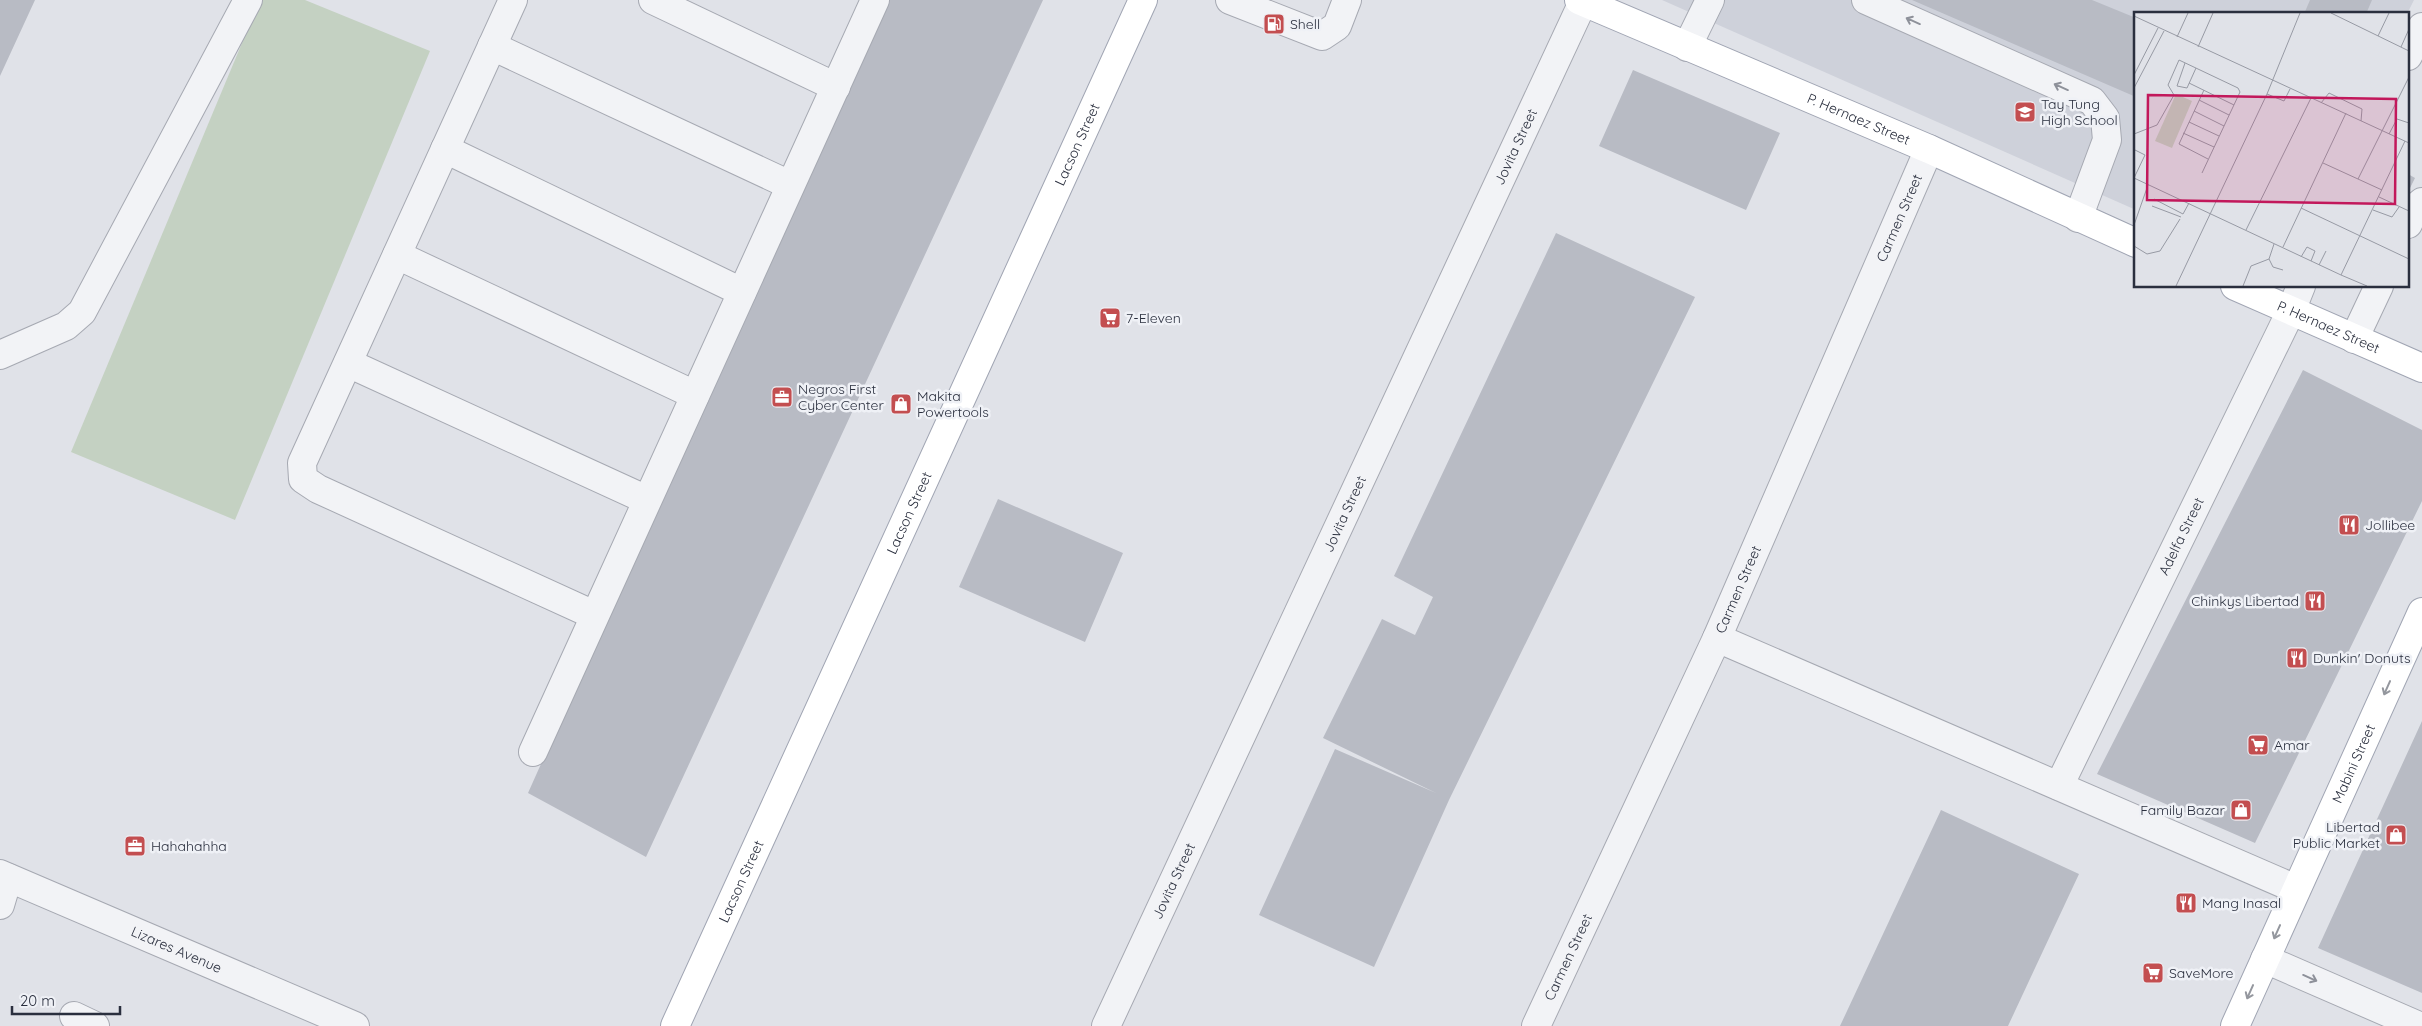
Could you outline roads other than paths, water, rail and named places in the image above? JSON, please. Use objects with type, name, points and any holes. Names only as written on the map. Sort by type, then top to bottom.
[{"type":"main road","name":"Lacson Street","points":[[675,1026],[1143,0]]},
{"type":"main road","name":"P. Hernaez Street","points":[[1581,1],[1929,149],[2134,242]]},
{"type":"main road","name":"P. Hernaez Street","points":[[2245,288],[2296,298],[2354,339],[2422,368]]},
{"type":"main road","name":"Mabini Street","points":[[2235,1026],[2422,612]]},
{"type":"street","points":[[0,354],[66,326],[82,312],[248,0]]},
{"type":"street","points":[[513,0],[302,464],[303,479],[318,489],[594,615]]},
{"type":"street","points":[[653,0],[836,87]]},
{"type":"street","points":[[532,752],[876,0]]},
{"type":"street","points":[[1230,0],[1322,36],[1338,26],[1347,0]]},
{"type":"street","points":[[1687,47],[1710,0]]},
{"type":"street","points":[[1866,0],[2092,101],[2105,118],[2107,140],[2078,218]]},
{"type":"street","name":"Jovita Street","points":[[1106,1026],[1581,1]]},
{"type":"street","points":[[2410,52],[2422,27]]},
{"type":"street","points":[[492,46],[790,185]]},
{"type":"street","points":[[445,149],[742,292]]},
{"type":"street","name":"Carmen Street","points":[[1536,1026],[1717,638],[1929,149]]},
{"type":"street","points":[[2410,220],[2416,207],[2422,202]]},
{"type":"street","points":[[397,254],[695,395]]},
{"type":"street","points":[[2354,339],[2378,288]]},
{"type":"street","name":"Adelfa Street","points":[[2059,786],[2296,298]]},
{"type":"street","points":[[348,363],[647,500]]},
{"type":"street","points":[[1717,638],[2296,890]]},
{"type":"street","points":[[0,905],[4,876]]},
{"type":"street","name":"Lizares Avenue","points":[[4,876],[355,1026]]},
{"type":"street","points":[[2265,959],[2419,1026]]},
{"type":"place","name":"Shell","points":[[1274,24]]},
{"type":"place","name":"Tay Tung High School","points":[[2025,112]]},
{"type":"place","name":"7-Eleven","points":[[1110,318]]},
{"type":"place","name":"Negros First Cyber Center","points":[[782,397]]},
{"type":"place","name":"Makita Powertools","points":[[901,404]]},
{"type":"place","name":"Jollibee","points":[[2349,525]]},
{"type":"place","name":"Chinkys Libertad","points":[[2315,601]]},
{"type":"place","name":"Dunkin' Donuts","points":[[2297,658]]},
{"type":"place","name":"Amar","points":[[2258,745]]},
{"type":"place","name":"Family Bazar","points":[[2241,810]]},
{"type":"place","name":"Libertad Public Market","points":[[2396,835]]},
{"type":"place","name":"Hahahahha","points":[[135,846]]},
{"type":"place","name":"Mang Inasal","points":[[2186,903]]},
{"type":"place","name":"SaveMore","points":[[2153,973]]}]
